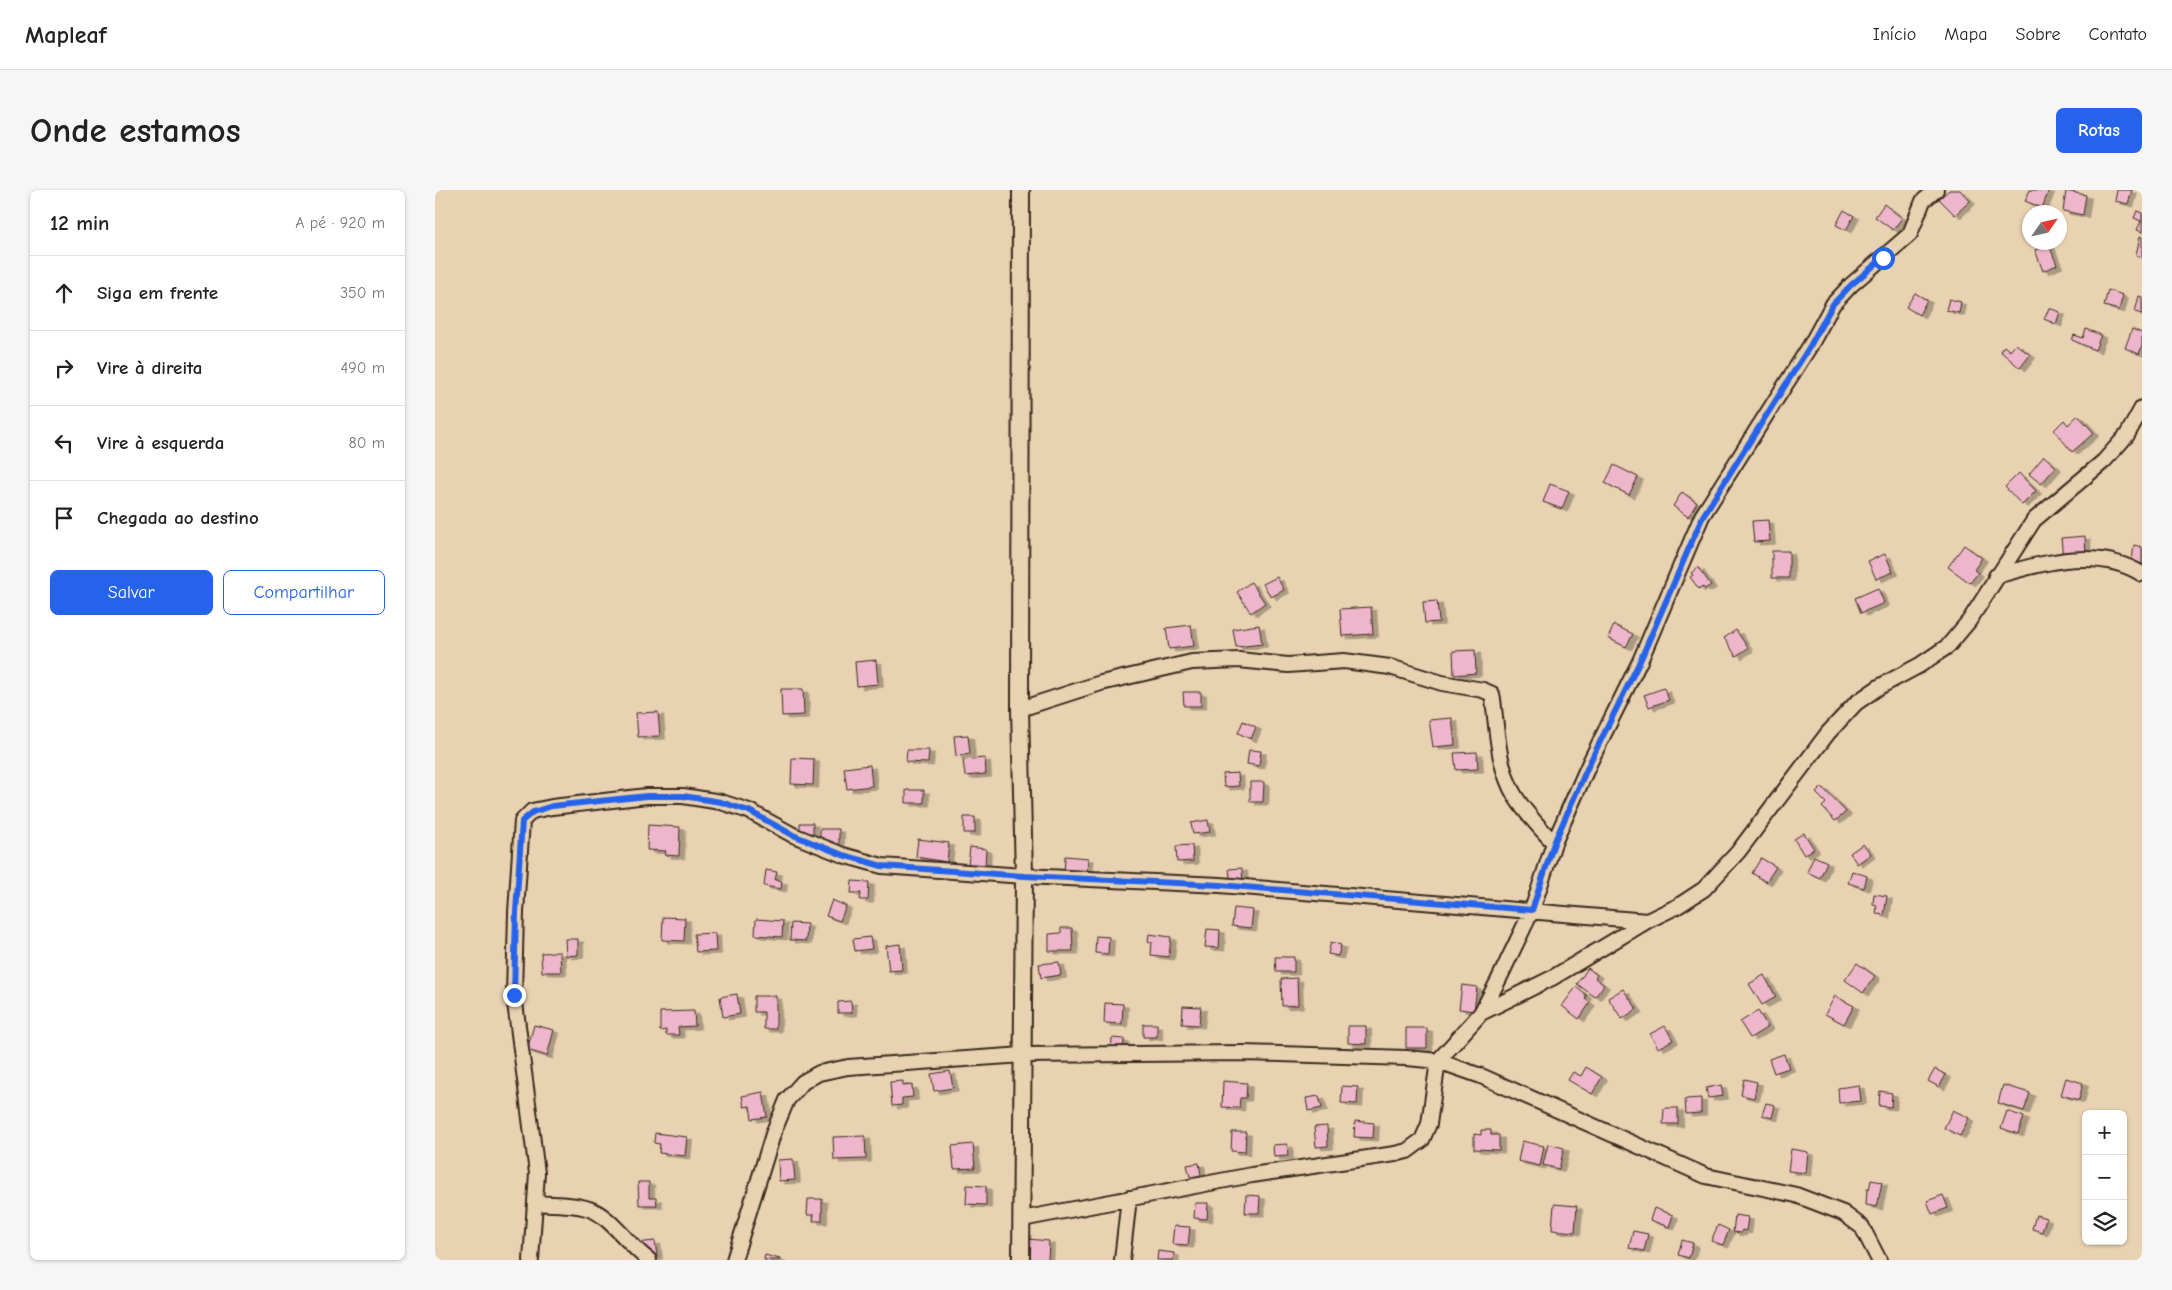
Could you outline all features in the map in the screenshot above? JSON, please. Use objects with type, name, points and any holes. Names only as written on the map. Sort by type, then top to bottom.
[{"type":"street","points":[[1021,190],[1020,709],[1024,876],[1021,1260]]},
{"type":"street","points":[[1022,1219],[1252,1175],[1407,1151],[1423,1140],[1429,1124],[1438,1061],[1481,1013],[1532,910],[1554,843],[1590,762],[1640,661],[1703,516],[1810,346],[1833,304],[1851,285],[1910,234],[1923,201],[1935,190]]},
{"type":"street","points":[[1481,1013],[1552,978],[1647,921],[1678,906],[1704,889],[1738,852],[1828,733],[1856,704],[1879,686],[1920,665],[1947,646],[1969,620],[2034,520],[2104,460],[2127,435],[2142,408]]},
{"type":"street","points":[[1996,576],[2035,565],[2073,559],[2105,560],[2132,567],[2142,574]]},
{"type":"street","points":[[1020,709],[1110,681],[1191,662],[1230,661],[1288,665],[1344,661],[1390,667],[1442,683],[1483,690],[1492,694],[1501,759],[1514,794],[1529,817],[1554,843]]},
{"type":"street","points":[[531,1260],[537,1173],[514,995],[516,912],[522,821],[526,815],[552,806],[647,796],[683,796],[721,802],[749,811],[793,835],[843,855],[882,866],[1024,876],[1220,885],[1647,921]]},
{"type":"street","points":[[734,1260],[774,1131],[787,1100],[803,1082],[819,1073],[849,1067],[1024,1055],[1244,1053],[1407,1058],[1438,1061],[1481,1076],[1706,1176],[1796,1195],[1843,1214],[1862,1227],[1879,1260]]},
{"type":"street","points":[[1122,1260],[1129,1198]]},
{"type":"street","points":[[535,1203],[580,1207],[595,1211],[636,1251],[649,1260]]},
{"type":"building","points":[[1949,190],[1960,190],[1970,201],[1955,215],[1939,199]]},
{"type":"building","points":[[2030,190],[2049,190],[2043,205],[2035,205],[2025,201]]},
{"type":"building","points":[[2117,190],[2132,190],[2128,204],[2115,201]]},
{"type":"building","points":[[2066,191],[2086,195],[2083,215],[2067,212],[2067,205],[2064,205]]},
{"type":"building","points":[[1884,204],[1902,218],[1893,230],[1875,217]]},
{"type":"building","points":[[1844,210],[1854,216],[1846,230],[1836,225]]},
{"type":"building","points":[[2137,211],[2142,213],[2142,232],[2137,230],[2141,221],[2134,218]]},
{"type":"building","points":[[2140,236],[2142,237],[2142,257],[2136,255]]},
{"type":"building","points":[[2035,250],[2051,250],[2057,265],[2043,271]]},
{"type":"building","points":[[2108,290],[2123,295],[2119,310],[2104,306]]},
{"type":"building","points":[[1915,293],[1927,300],[1919,315],[1906,307]]},
{"type":"building","points":[[2139,296],[2142,297],[2142,314],[2135,312]]},
{"type":"building","points":[[1949,299],[1961,302],[1959,313],[1946,310]]},
{"type":"building","points":[[2049,308],[2060,312],[2056,324],[2044,319]]},
{"type":"building","points":[[2086,329],[2101,335],[2095,350],[2072,340],[2074,335],[2083,338]]},
{"type":"building","points":[[2132,329],[2142,333],[2142,346],[2139,354],[2125,348]]},
{"type":"building","points":[[2016,344],[2030,355],[2020,368],[2000,351],[2004,346],[2010,351]]},
{"type":"building","points":[[2078,415],[2094,433],[2072,452],[2054,430],[2064,420],[2068,425]]},
{"type":"building","points":[[2044,456],[2056,467],[2041,484],[2029,474]]},
{"type":"building","points":[[1614,465],[1638,477],[1629,495],[1605,483]]},
{"type":"building","points":[[2019,473],[2036,491],[2022,505],[2005,487]]},
{"type":"building","points":[[1550,484],[1569,491],[1562,509],[1543,502]]},
{"type":"building","points":[[1682,492],[1697,503],[1688,517],[1673,506]]},
{"type":"building","points":[[1768,520],[1770,541],[1754,542],[1752,521]]},
{"type":"building","points":[[2085,536],[2086,556],[2063,558],[2061,538]]},
{"type":"building","points":[[1964,545],[1982,558],[1974,570],[1978,573],[1970,583],[1948,567]]},
{"type":"building","points":[[2134,545],[2142,547],[2142,570],[2131,569]]},
{"type":"building","points":[[1772,551],[1789,551],[1789,578],[1772,578]]},
{"type":"building","points":[[1885,554],[1893,572],[1876,579],[1868,561]]},
{"type":"building","points":[[1698,567],[1711,585],[1705,589],[1702,586],[1699,589],[1690,577],[1693,575],[1691,573]]},
{"type":"building","points":[[1277,577],[1284,590],[1271,597],[1263,584]]},
{"type":"building","points":[[1251,582],[1265,603],[1251,613],[1237,592]]},
{"type":"building","points":[[1878,588],[1884,603],[1861,613],[1855,598]]},
{"type":"building","points":[[1437,601],[1439,622],[1425,623],[1423,602]]},
{"type":"building","points":[[1371,607],[1373,634],[1342,636],[1340,609]]},
{"type":"building","points":[[1191,625],[1194,646],[1169,649],[1166,628]]},
{"type":"building","points":[[1259,625],[1262,644],[1236,647],[1233,629]]},
{"type":"building","points":[[1614,625],[1633,634],[1626,647],[1608,638]]},
{"type":"building","points":[[1736,630],[1748,648],[1736,656],[1724,638]]},
{"type":"building","points":[[1475,650],[1476,673],[1454,675],[1453,651]]},
{"type":"building","points":[[876,660],[878,684],[857,686],[855,662]]},
{"type":"building","points":[[1664,688],[1669,700],[1649,707],[1644,695]]},
{"type":"building","points":[[781,689],[803,689],[804,715],[782,716]]},
{"type":"building","points":[[1183,692],[1201,692],[1201,706],[1184,706]]},
{"type":"building","points":[[658,712],[660,736],[638,737],[636,713]]},
{"type":"building","points":[[1452,718],[1455,745],[1433,747],[1429,720]]},
{"type":"building","points":[[1243,721],[1256,727],[1251,739],[1238,733]]},
{"type":"building","points":[[968,735],[970,754],[956,756],[954,736]]},
{"type":"building","points":[[907,750],[929,750],[928,763],[906,762]]},
{"type":"building","points":[[1249,750],[1261,751],[1259,766],[1247,764]]},
{"type":"building","points":[[1477,752],[1478,769],[1456,770],[1454,753]]},
{"type":"building","points":[[792,758],[814,759],[813,785],[791,784]]},
{"type":"building","points":[[985,758],[986,774],[965,776],[963,760]]},
{"type":"building","points":[[870,765],[872,786],[847,789],[844,768]]},
{"type":"building","points":[[1238,773],[1239,786],[1224,787],[1223,774]]},
{"type":"building","points":[[1250,782],[1264,782],[1263,802],[1250,802]]},
{"type":"building","points":[[1822,787],[1846,812],[1835,821],[1822,807],[1826,803],[1816,793]]},
{"type":"building","points":[[906,790],[924,790],[924,803],[906,803]]},
{"type":"building","points":[[964,817],[975,817],[975,833],[964,833]]},
{"type":"building","points":[[1208,820],[1210,832],[1193,834],[1191,823]]},
{"type":"building","points":[[800,823],[813,823],[813,838],[800,838]]},
{"type":"building","points":[[648,825],[680,827],[679,856],[665,855],[666,851],[647,850]]},
{"type":"building","points":[[820,829],[839,829],[839,848],[826,848],[826,841],[820,841]]},
{"type":"building","points":[[1804,833],[1814,849],[1804,855],[1794,839]]},
{"type":"building","points":[[918,839],[949,843],[947,862],[916,857]]},
{"type":"building","points":[[1863,844],[1871,854],[1857,864],[1850,853]]},
{"type":"building","points":[[1192,845],[1193,861],[1177,862],[1176,846]]},
{"type":"building","points":[[970,847],[986,849],[985,867],[968,865]]},
{"type":"building","points":[[1065,856],[1088,858],[1087,877],[1064,875]]},
{"type":"building","points":[[1814,856],[1827,862],[1820,878],[1807,872]]},
{"type":"building","points":[[1761,858],[1776,867],[1766,882],[1752,873]]},
{"type":"building","points":[[1242,868],[1243,882],[1231,884],[1229,869]]},
{"type":"building","points":[[766,870],[777,872],[775,880],[782,881],[781,889],[764,886]]},
{"type":"building","points":[[1852,871],[1867,876],[1864,888],[1848,883]]},
{"type":"building","points":[[852,881],[869,882],[868,900],[860,900],[861,893],[851,893]]},
{"type":"building","points":[[1874,894],[1887,896],[1884,915],[1876,914],[1877,905],[1873,904]]},
{"type":"building","points":[[832,900],[846,906],[840,921],[826,916]]},
{"type":"building","points":[[1234,908],[1253,910],[1251,928],[1232,926]]},
{"type":"building","points":[[663,917],[685,918],[684,941],[662,940]]},
{"type":"building","points":[[756,919],[783,921],[782,937],[755,935]]},
{"type":"building","points":[[791,923],[807,924],[806,941],[790,940]]},
{"type":"building","points":[[1061,928],[1072,928],[1073,951],[1049,951],[1049,934],[1061,933]]},
{"type":"building","points":[[1207,929],[1220,930],[1219,948],[1205,947]]},
{"type":"building","points":[[715,933],[716,951],[696,952],[694,934]]},
{"type":"building","points":[[1149,934],[1171,937],[1169,957],[1151,955],[1152,942],[1148,942]]},
{"type":"building","points":[[1096,936],[1109,937],[1108,954],[1095,953]]},
{"type":"building","points":[[870,937],[872,949],[855,951],[853,939]]},
{"type":"building","points":[[565,939],[578,939],[578,955],[566,956]]},
{"type":"building","points":[[1331,942],[1341,945],[1338,956],[1328,954]]},
{"type":"building","points":[[900,944],[902,970],[889,971],[886,946]]},
{"type":"building","points":[[560,952],[561,972],[542,972],[541,953]]},
{"type":"building","points":[[1275,957],[1294,957],[1294,972],[1276,972]]},
{"type":"building","points":[[1059,962],[1061,975],[1041,978],[1039,964]]},
{"type":"building","points":[[1857,963],[1875,976],[1863,993],[1845,980]]},
{"type":"building","points":[[1588,968],[1597,975],[1595,978],[1604,985],[1595,997],[1577,984]]},
{"type":"building","points":[[1764,975],[1776,997],[1762,1005],[1749,984]]},
{"type":"building","points":[[1297,978],[1298,1005],[1282,1006],[1281,979]]},
{"type":"building","points":[[1462,985],[1477,987],[1474,1011],[1459,1009]]},
{"type":"building","points":[[1576,987],[1587,996],[1585,999],[1590,1003],[1579,1019],[1562,1006]]},
{"type":"building","points":[[1623,989],[1637,1009],[1622,1019],[1608,998]]},
{"type":"building","points":[[737,994],[740,1014],[723,1017],[720,997]]},
{"type":"building","points":[[754,996],[776,996],[776,1029],[764,1029],[764,1012],[754,1012]]},
{"type":"building","points":[[1835,996],[1854,1006],[1844,1024],[1825,1014]]},
{"type":"building","points":[[851,1001],[852,1013],[838,1013],[838,1002]]},
{"type":"building","points":[[1105,1003],[1123,1004],[1122,1024],[1104,1023]]},
{"type":"building","points":[[1183,1006],[1201,1007],[1199,1025],[1182,1024]]},
{"type":"building","points":[[694,1011],[695,1026],[678,1027],[679,1035],[666,1035],[666,1030],[660,1031],[660,1012]]},
{"type":"building","points":[[1758,1011],[1768,1027],[1750,1038],[1740,1022]]},
{"type":"building","points":[[1143,1024],[1157,1024],[1157,1037],[1143,1037]]},
{"type":"building","points":[[534,1025],[554,1030],[547,1056],[527,1050]]},
{"type":"building","points":[[1348,1026],[1366,1026],[1366,1044],[1348,1043]]},
{"type":"building","points":[[1665,1026],[1673,1040],[1658,1048],[1650,1034]]},
{"type":"building","points":[[1406,1028],[1427,1028],[1427,1048],[1406,1048]]},
{"type":"building","points":[[1112,1038],[1124,1039],[1123,1054],[1111,1053]]},
{"type":"building","points":[[1784,1054],[1789,1068],[1774,1073],[1769,1059]]},
{"type":"building","points":[[1586,1067],[1602,1077],[1592,1094],[1568,1080],[1573,1072],[1581,1076]]},
{"type":"building","points":[[1935,1069],[1946,1075],[1939,1087],[1928,1081]]},
{"type":"building","points":[[950,1071],[953,1088],[934,1091],[931,1074]]},
{"type":"building","points":[[2066,1078],[2083,1083],[2079,1100],[2061,1095]]},
{"type":"building","points":[[1744,1079],[1757,1082],[1754,1098],[1741,1095]]},
{"type":"building","points":[[903,1081],[903,1086],[912,1085],[913,1097],[902,1098],[902,1105],[892,1106],[890,1082]]},
{"type":"building","points":[[1223,1081],[1247,1083],[1246,1098],[1240,1098],[1239,1108],[1222,1107]]},
{"type":"building","points":[[1721,1085],[1723,1096],[1708,1098],[1706,1088]]},
{"type":"building","points":[[1859,1085],[1861,1101],[1839,1103],[1838,1088]]},
{"type":"building","points":[[2003,1085],[2030,1093],[2024,1111],[1998,1103]]},
{"type":"building","points":[[1342,1086],[1358,1087],[1357,1104],[1341,1103]]},
{"type":"building","points":[[1880,1091],[1892,1093],[1891,1107],[1879,1106]]},
{"type":"building","points":[[763,1092],[767,1117],[752,1119],[750,1106],[744,1107],[742,1096]]},
{"type":"building","points":[[1319,1096],[1322,1108],[1308,1111],[1306,1098]]},
{"type":"building","points":[[1701,1098],[1701,1113],[1686,1114],[1685,1099]]},
{"type":"building","points":[[1766,1103],[1775,1105],[1772,1118],[1762,1115]]},
{"type":"building","points":[[1664,1108],[1678,1108],[1678,1124],[1663,1124]]},
{"type":"building","points":[[1953,1110],[1969,1118],[1960,1136],[1944,1128]]},
{"type":"building","points":[[2007,1111],[2024,1117],[2018,1134],[2001,1128]]},
{"type":"building","points":[[1355,1121],[1374,1123],[1373,1138],[1354,1137]]},
{"type":"building","points":[[1327,1126],[1328,1146],[1316,1147],[1314,1127]]},
{"type":"building","points":[[1481,1130],[1491,1130],[1491,1135],[1499,1135],[1499,1150],[1474,1149],[1474,1134],[1481,1135]]},
{"type":"building","points":[[1232,1132],[1246,1132],[1245,1152],[1231,1151]]},
{"type":"building","points":[[655,1133],[687,1137],[685,1156],[659,1153],[660,1144],[654,1143]]},
{"type":"building","points":[[865,1136],[866,1159],[834,1160],[833,1137]]},
{"type":"building","points":[[1522,1141],[1544,1146],[1540,1166],[1518,1161]]},
{"type":"building","points":[[973,1144],[975,1168],[954,1169],[952,1146]]},
{"type":"building","points":[[1287,1144],[1288,1156],[1274,1157],[1273,1145]]},
{"type":"building","points":[[1548,1144],[1564,1148],[1559,1169],[1543,1165]]},
{"type":"building","points":[[1791,1149],[1808,1152],[1806,1173],[1788,1171]]},
{"type":"building","points":[[793,1159],[795,1180],[779,1181],[778,1160]]},
{"type":"building","points":[[1199,1163],[1201,1175],[1190,1177],[1187,1165]]},
{"type":"building","points":[[1871,1180],[1882,1182],[1877,1207],[1866,1205],[1867,1189],[1869,1190]]},
{"type":"building","points":[[638,1182],[649,1182],[649,1198],[656,1198],[657,1205],[639,1205]]},
{"type":"building","points":[[967,1185],[986,1186],[986,1205],[966,1204]]},
{"type":"building","points":[[1246,1195],[1260,1196],[1259,1213],[1245,1213]]},
{"type":"building","points":[[1943,1195],[1948,1208],[1932,1214],[1927,1201]]},
{"type":"building","points":[[808,1199],[822,1199],[822,1221],[813,1221],[814,1215],[807,1215]]},
{"type":"building","points":[[1195,1203],[1208,1203],[1207,1219],[1194,1218]]},
{"type":"building","points":[[1554,1204],[1577,1206],[1575,1232],[1552,1230]]},
{"type":"building","points":[[1654,1208],[1673,1215],[1669,1227],[1650,1220]]},
{"type":"building","points":[[1735,1215],[1748,1217],[1746,1231],[1742,1230],[1741,1233],[1733,1232]]},
{"type":"building","points":[[2036,1215],[2046,1218],[2042,1232],[2032,1229]]},
{"type":"building","points":[[1718,1225],[1729,1230],[1723,1245],[1711,1241]]},
{"type":"building","points":[[1174,1226],[1190,1227],[1188,1245],[1172,1244]]},
{"type":"building","points":[[1633,1231],[1648,1234],[1644,1251],[1629,1248]]},
{"type":"building","points":[[1028,1239],[1049,1241],[1048,1260],[1027,1260]]},
{"type":"building","points":[[1682,1240],[1693,1243],[1689,1258],[1678,1255]]},
{"type":"building","points":[[655,1241],[657,1256],[638,1258],[636,1243]]},
{"type":"building","points":[[1158,1251],[1174,1253],[1173,1260],[1157,1260]]},
{"type":"building","points":[[765,1255],[780,1259],[780,1260],[764,1260]]},
{"type":"route","points":[[514,995],[516,912],[522,821],[526,815],[552,806],[647,796],[683,796],[721,802],[749,811],[793,835],[843,855],[882,866],[1024,876],[1220,885],[1532,910],[1554,843],[1590,762],[1640,661],[1703,516],[1810,346],[1833,304],[1851,285],[1883,258]]}]
